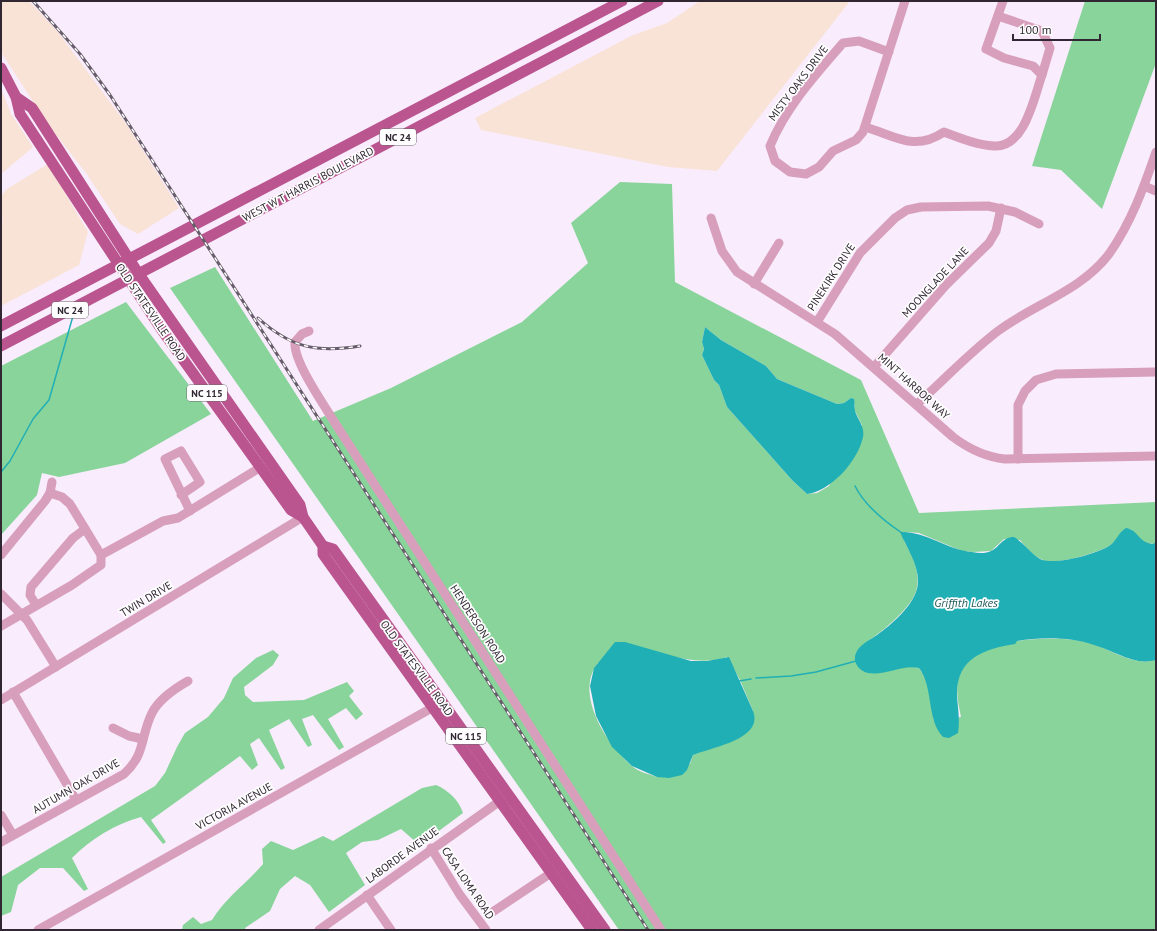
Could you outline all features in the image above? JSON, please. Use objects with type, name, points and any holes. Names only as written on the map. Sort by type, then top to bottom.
[{"type":"main road","name":"WEST W T HARRIS BOULEVARD","points":[[1,326],[622,1]]},
{"type":"main road","name":"WEST W T HARRIS BOULEVARD","points":[[1,346],[658,1]]},
{"type":"main road","name":"OLD STATESVILLE ROAD","points":[[1,68],[17,101],[20,114],[162,330],[291,510],[303,517]]},
{"type":"main road","name":"OLD STATESVILLE ROAD","points":[[17,101],[32,108],[138,273],[300,504],[303,517],[323,546],[323,554],[438,705],[605,930]]},
{"type":"main road","points":[[17,101],[33,119],[60,162],[88,196]]},
{"type":"main road","name":"OLD STATESVILLE ROAD","points":[[438,705],[500,801],[592,930]]},
{"type":"street","name":"MISTY OAKS DRIVE","points":[[889,52],[859,41],[843,43],[802,93],[782,121],[770,146],[775,161],[790,172],[806,174],[819,167],[833,151],[856,140],[865,127],[889,52],[905,1]]},
{"type":"street","points":[[1003,1],[986,49],[1004,58],[1033,66],[1042,75]]},
{"type":"street","points":[[865,127],[916,143],[932,140],[944,132],[970,142],[996,146],[1010,142],[1020,134],[1027,119],[1050,48],[1042,31],[998,16]]},
{"type":"street","points":[[917,404],[999,330],[1027,313],[1060,296],[1083,279],[1109,255],[1129,222],[1156,152]]},
{"type":"street","points":[[1144,186],[1156,191]]},
{"type":"street","name":"PINEKIRK DRIVE","points":[[817,322],[860,253],[902,212],[921,207],[975,205],[1001,208],[1021,215],[1039,224]]},
{"type":"street","name":"MOONGLADE LANE","points":[[874,367],[946,285],[989,243],[996,231],[1001,208]]},
{"type":"street","name":"MINT HARBOR WAY","points":[[711,218],[722,251],[737,272],[817,322],[843,341],[953,437],[973,450],[992,457],[1018,459],[1156,456]]},
{"type":"street","points":[[754,284],[779,242]]},
{"type":"street","name":"HENDERSON ROAD","points":[[309,331],[302,334],[295,342],[296,352],[306,374],[335,423],[661,930]]},
{"type":"street","points":[[1018,459],[1018,405],[1025,391],[1036,380],[1056,374],[1156,372]]},
{"type":"street","points":[[181,495],[200,482],[181,451],[165,459],[181,495],[190,511]]},
{"type":"street","points":[[101,555],[163,521],[178,518],[261,468]]},
{"type":"street","points":[[1,555],[45,501],[50,493],[52,482]]},
{"type":"street","points":[[1,626],[72,585],[101,565],[101,555],[70,504],[62,497],[50,493]]},
{"type":"street","name":"TWIN DRIVE","points":[[1,700],[303,517]]},
{"type":"street","points":[[36,605],[30,595],[31,587],[73,538],[85,529]]},
{"type":"street","points":[[1,594],[27,620],[56,667]]},
{"type":"street","name":"AUTUMN OAK DRIVE","points":[[1,842],[124,774],[133,766],[140,754],[143,739],[152,714],[158,704],[176,688],[188,681]]},
{"type":"street","points":[[13,692],[76,800]]},
{"type":"street","name":"VICTORIA AVENUE","points":[[38,930],[438,705]]},
{"type":"street","points":[[113,728],[129,736],[143,739]]},
{"type":"street","name":"LABORDE AVENUE","points":[[319,930],[431,848],[500,801]]},
{"type":"street","points":[[1,815],[13,835]]},
{"type":"street","name":"CASA LOMA ROAD","points":[[431,848],[460,895],[486,930]]},
{"type":"street","points":[[491,913],[551,873]]},
{"type":"street","points":[[367,895],[391,930]]},
{"type":"shaded area","points":[[1,1],[29,1],[58,32],[127,125],[179,208],[138,234],[120,224],[86,173],[47,123],[1,52]]},
{"type":"shaded area","points":[[700,1],[850,1],[717,171],[668,167],[481,130],[475,118],[631,36],[667,23]]},
{"type":"shaded area","points":[[2,91],[11,114],[33,147],[1,174]]},
{"type":"shaded area","points":[[48,164],[88,232],[79,265],[1,306],[1,224],[3,222],[1,218],[1,196],[7,189]]},
{"type":"green space","points":[[1085,1],[1156,1],[1156,63],[1102,209],[1061,170],[1032,166]]},
{"type":"green space","points":[[620,182],[672,184],[675,282],[861,380],[919,513],[1156,502],[1156,542],[1154,544],[1143,542],[1131,529],[1103,549],[1087,555],[1052,562],[1038,558],[1028,550],[1020,540],[1004,539],[991,551],[973,552],[962,551],[919,533],[907,532],[904,541],[912,557],[918,581],[915,594],[911,602],[897,617],[882,631],[868,641],[876,673],[910,666],[919,668],[928,686],[934,721],[961,717],[957,688],[961,671],[970,660],[998,645],[1033,639],[1067,639],[1091,643],[1118,655],[1137,661],[1156,660],[1156,930],[619,930],[170,288],[215,267],[313,421],[391,388],[522,322],[588,263],[571,223]],"holes":[[[705,327],[721,340],[766,366],[777,379],[837,404],[844,403],[851,398],[855,405],[854,409],[862,425],[829,486],[817,493],[807,494],[792,480],[727,407],[719,385],[714,380],[702,355],[704,349],[702,342]],[[666,655],[689,660],[704,661],[727,657],[740,680],[753,711],[707,749],[693,755],[690,764],[657,777],[634,768],[614,748],[593,710],[590,696],[590,683],[594,669],[602,659]]]},
{"type":"green space","points":[[126,302],[211,414],[125,463],[59,477],[42,473],[37,495],[1,535],[1,366]]},
{"type":"green space","points":[[273,650],[279,655],[273,665],[244,687],[245,695],[253,702],[304,700],[347,682],[354,691],[349,696],[363,714],[356,720],[346,708],[328,719],[344,747],[339,750],[313,715],[302,719],[312,745],[308,747],[289,719],[269,730],[285,768],[281,770],[259,738],[250,744],[258,765],[252,770],[240,756],[151,820],[166,842],[163,844],[141,817],[113,828],[95,839],[72,858],[88,889],[84,891],[63,868],[40,868],[18,885],[11,912],[1,916],[1,877],[155,786],[165,773],[185,733],[208,717],[224,698],[233,678],[256,658]]},
{"type":"green space","points":[[436,785],[452,796],[459,804],[463,813],[428,839],[416,842],[401,829],[378,840],[362,842],[346,853],[365,885],[329,912],[310,885],[295,876],[280,889],[270,911],[245,928],[246,930],[182,930],[183,925],[193,917],[201,924],[212,920],[229,898],[263,864],[262,849],[271,841],[293,850],[323,836],[333,841],[422,788]]},
{"type":"water","points":[[705,327],[721,340],[766,366],[777,379],[837,404],[844,403],[851,398],[854,399],[855,411],[862,427],[863,437],[856,456],[834,481],[816,492],[807,494],[792,480],[727,407],[719,385],[714,380],[702,355],[704,349],[702,342]]},
{"type":"water","name":"Griffith Lakes","points":[[1126,528],[1133,531],[1141,539],[1148,543],[1153,544],[1156,542],[1156,660],[1140,661],[1085,642],[1056,638],[1017,641],[1015,644],[993,649],[974,658],[967,664],[961,673],[958,683],[957,696],[959,719],[958,733],[949,738],[943,737],[934,721],[927,685],[919,668],[913,667],[881,673],[868,673],[857,666],[855,656],[860,647],[865,642],[883,631],[906,609],[917,589],[918,582],[916,567],[900,532],[919,534],[963,551],[979,553],[991,551],[1004,540],[1014,537],[1040,559],[1055,561],[1075,558],[1103,549],[1111,544]]},
{"type":"water","points":[[615,642],[625,642],[691,661],[707,661],[729,657],[753,711],[754,721],[751,729],[744,735],[723,745],[693,755],[687,770],[682,775],[669,778],[657,777],[632,766],[612,747],[596,716],[590,686],[594,668]]},
{"type":"waterway","points":[[1,472],[10,461],[33,419],[49,400],[73,316]]},
{"type":"waterway","points":[[855,486],[864,500],[888,523],[902,533]]},
{"type":"waterway","points":[[756,678],[791,676],[816,672],[856,661]]},
{"type":"waterway","points":[[739,681],[751,679]]},
{"type":"railway","points":[[33,1],[80,54],[110,95],[648,930]]},
{"type":"railway","points":[[258,318],[282,336],[305,346],[331,349],[360,346]]}]
